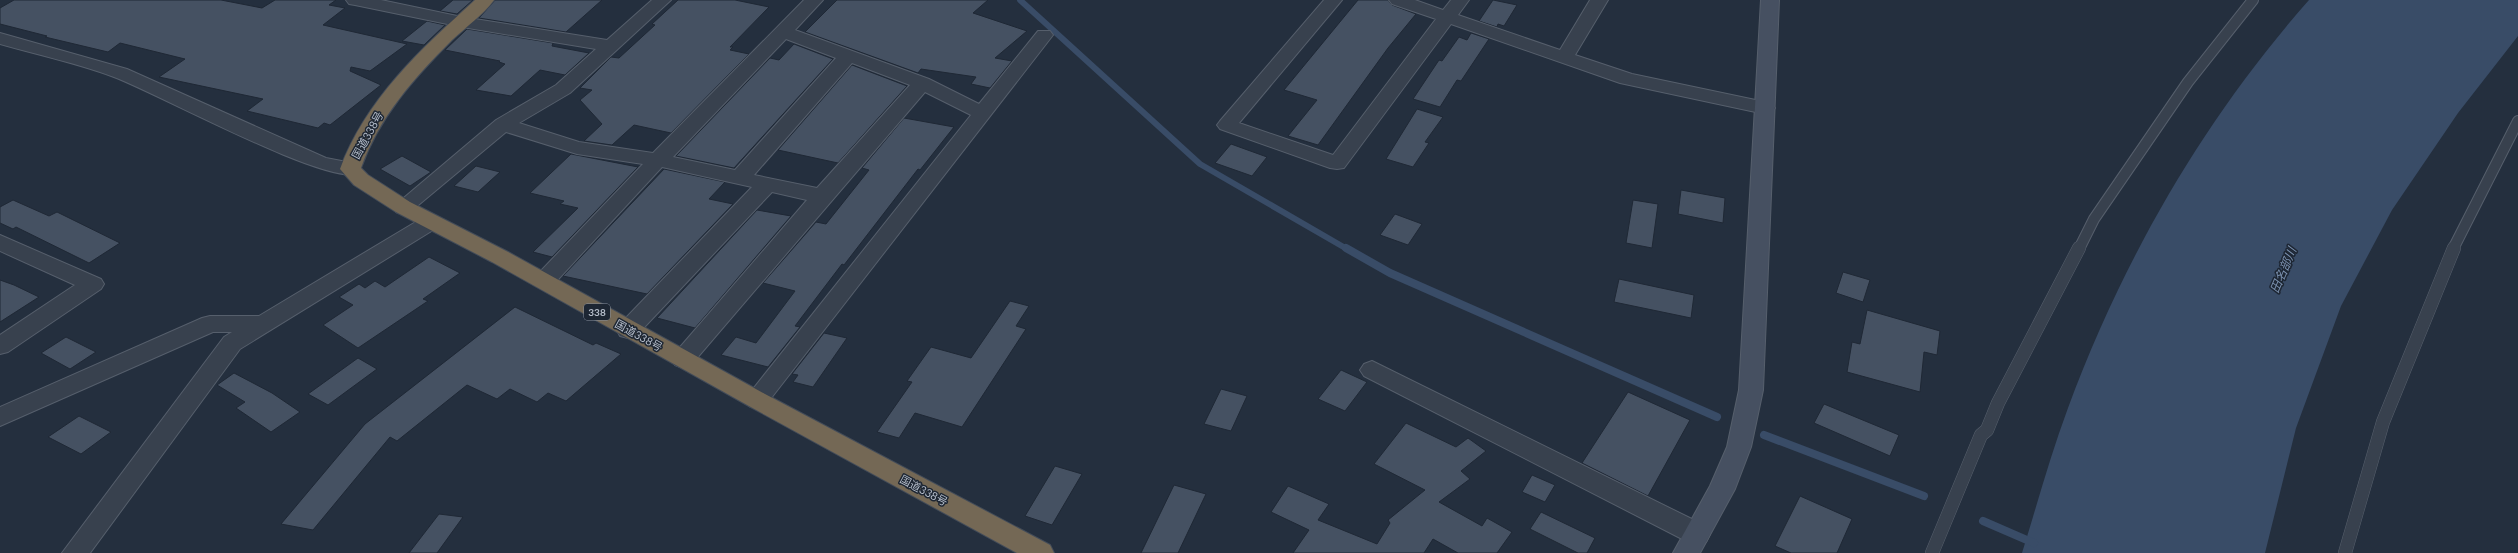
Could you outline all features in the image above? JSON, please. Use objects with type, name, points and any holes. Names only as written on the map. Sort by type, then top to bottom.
[{"type":"highway","name":"国道338号","points":[[485,0],[396,89],[371,125],[350,169],[361,180],[403,207],[544,281],[628,330],[1041,553]]},
{"type":"street","points":[[355,0],[462,22],[609,46]]},
{"type":"street","points":[[403,207],[503,124],[563,89],[609,46],[662,0]]},
{"type":"street","points":[[544,281],[658,160],[814,0]]},
{"type":"street","points":[[1333,0],[1227,125],[1337,163],[1460,0]]},
{"type":"street","points":[[1398,0],[1627,80],[1765,108]]},
{"type":"street","points":[[1564,58],[1599,0]]},
{"type":"street","points":[[1372,370],[1691,543],[1722,489],[1739,447],[1750,390],[1770,0]]},
{"type":"street","points":[[784,32],[922,83],[984,114]]},
{"type":"street","points":[[757,400],[984,114],[1044,35]]},
{"type":"street","points":[[0,38],[120,73],[321,163],[350,169]]},
{"type":"street","points":[[740,178],[848,56]]},
{"type":"street","points":[[683,359],[822,196],[922,83]]},
{"type":"street","points":[[503,124],[578,148],[658,160],[822,196]]},
{"type":"street","points":[[628,330],[767,184]]},
{"type":"street","points":[[75,553],[232,343],[266,324],[432,222]]},
{"type":"street","points":[[0,242],[93,284],[0,346]]},
{"type":"street","points":[[0,417],[210,324],[266,324]]},
{"type":"lane","points":[[1932,553],[1981,436],[1987,430],[1998,403],[2094,219],[2188,82],[2253,0]]},
{"type":"lane","points":[[2345,553],[2383,422],[2445,266],[2518,121]]},
{"type":"water","name":"田名部川","points":[[2309,0],[2518,0],[2518,36],[2458,113],[2392,210],[2341,306],[2296,428],[2265,553],[2022,553],[2061,426],[2114,298],[2141,245],[2201,142],[2235,93]]},
{"type":"building","points":[[14,0],[221,0],[262,8],[275,0],[336,0],[329,5],[345,8],[323,25],[407,44],[370,71],[351,67],[350,71],[381,85],[330,125],[324,123],[318,128],[247,111],[263,99],[159,77],[185,59],[120,43],[108,52],[45,37],[47,36],[0,24],[0,8]]},
{"type":"building","points":[[453,0],[473,0],[457,14],[440,11]]},
{"type":"building","points":[[495,0],[602,0],[566,32],[479,18]]},
{"type":"building","points":[[678,0],[735,0],[769,7],[730,47],[733,47],[730,50],[749,54],[671,133],[634,125],[612,145],[584,141],[602,124],[580,100],[592,90],[580,88],[611,57],[619,58],[655,25],[652,24]]},
{"type":"building","points":[[837,0],[988,0],[973,13],[1027,31],[995,58],[1012,61],[990,88],[971,84],[976,77],[921,69],[918,73],[805,32]]},
{"type":"building","points":[[1358,0],[1388,0],[1392,5],[1416,14],[1388,48],[1318,145],[1288,136],[1317,100],[1284,90]]},
{"type":"building","points":[[1493,0],[1517,5],[1504,26],[1498,24],[1497,27],[1479,21]]},
{"type":"building","points":[[427,21],[445,25],[424,45],[402,41]]},
{"type":"building","points":[[467,29],[553,43],[552,46],[589,53],[565,75],[540,70],[511,96],[476,90],[505,64],[499,62],[500,61],[445,50]]},
{"type":"building","points":[[1471,33],[1489,39],[1461,81],[1457,80],[1440,107],[1413,99],[1439,60],[1442,61],[1459,37],[1467,40]]},
{"type":"building","points":[[794,44],[833,59],[734,168],[676,156],[770,58],[779,60]]},
{"type":"building","points":[[852,65],[907,86],[838,163],[778,150]]},
{"type":"building","points":[[1417,109],[1443,117],[1425,142],[1429,143],[1413,167],[1386,159]]},
{"type":"building","points":[[904,118],[954,127],[920,170],[918,169],[844,265],[842,264],[795,326],[800,327],[768,367],[721,355],[736,337],[756,343],[795,291],[763,283],[816,222],[826,224],[869,170],[862,168]]},
{"type":"building","points":[[1231,144],[1267,157],[1252,176],[1215,163]]},
{"type":"building","points":[[571,154],[638,167],[552,257],[533,252],[578,208],[560,204],[564,201],[530,193]]},
{"type":"building","points":[[402,156],[431,172],[410,186],[380,169]]},
{"type":"building","points":[[476,166],[500,172],[478,192],[454,186]]},
{"type":"building","points":[[664,169],[725,182],[709,199],[733,204],[647,294],[563,276]]},
{"type":"building","points":[[1681,190],[1725,198],[1723,223],[1678,214]]},
{"type":"building","points":[[13,200],[49,216],[57,212],[120,243],[89,263],[16,227],[13,229],[0,223],[0,207]]},
{"type":"building","points":[[1633,200],[1658,204],[1652,248],[1626,243]]},
{"type":"building","points":[[757,210],[791,216],[695,328],[657,318]]},
{"type":"building","points":[[1395,214],[1422,224],[1408,245],[1380,235]]},
{"type":"building","points":[[429,257],[460,273],[423,299],[428,301],[358,348],[323,325],[353,305],[339,297],[359,284],[365,288],[375,281],[385,287]]},
{"type":"building","points":[[1843,272],[1870,280],[1863,302],[1836,293]]},
{"type":"building","points":[[1619,279],[1694,295],[1691,318],[1614,302]]},
{"type":"building","points":[[0,280],[14,285],[39,297],[0,322]]},
{"type":"building","points":[[1010,301],[1029,306],[1016,326],[1026,329],[962,427],[915,413],[899,438],[877,432],[912,382],[907,381],[931,347],[971,358]]},
{"type":"building","points":[[515,307],[593,345],[596,343],[621,354],[566,401],[548,393],[537,402],[510,389],[497,399],[467,385],[397,441],[390,437],[313,530],[281,524],[365,424]]},
{"type":"building","points":[[1867,310],[1940,331],[1937,355],[1924,352],[1920,392],[1847,372],[1852,342],[1860,344]]},
{"type":"building","points":[[824,333],[847,338],[813,387],[793,382],[798,375],[792,374]]},
{"type":"building","points":[[66,337],[96,352],[70,369],[41,353]]},
{"type":"building","points":[[358,358],[377,369],[328,405],[308,394]]},
{"type":"building","points":[[1341,370],[1367,382],[1345,411],[1318,399]]},
{"type":"building","points":[[234,373],[272,393],[300,412],[271,432],[236,408],[245,402],[217,385]]},
{"type":"building","points":[[1221,389],[1247,396],[1231,431],[1204,424]]},
{"type":"building","points":[[1628,392],[1690,420],[1648,496],[1582,463]]},
{"type":"building","points":[[1824,404],[1899,435],[1890,456],[1814,423]]},
{"type":"building","points":[[79,416],[111,432],[81,454],[48,437]]},
{"type":"building","points":[[1406,423],[1456,447],[1468,438],[1486,451],[1461,471],[1470,479],[1439,502],[1482,526],[1487,518],[1512,532],[1497,553],[1458,553],[1433,539],[1424,553],[1293,553],[1309,530],[1271,512],[1288,486],[1329,504],[1318,520],[1377,544],[1390,523],[1388,520],[1425,490],[1374,464]]},
{"type":"building","points":[[1055,466],[1082,474],[1052,525],[1025,516]]},
{"type":"building","points":[[1532,475],[1555,485],[1545,502],[1522,492]]},
{"type":"building","points":[[1174,485],[1206,494],[1178,553],[1141,553]]},
{"type":"building","points":[[1800,496],[1852,519],[1837,553],[1791,553],[1775,546]]},
{"type":"building","points":[[1541,512],[1595,538],[1587,553],[1578,553],[1530,529]]},
{"type":"building","points":[[439,514],[463,517],[437,553],[409,553]]},
{"type":"waterway","points":[[1020,0],[1200,164],[1347,249]]},
{"type":"waterway","points":[[1346,248],[1390,273],[1717,417]]},
{"type":"waterway","points":[[1764,435],[1924,496]]},
{"type":"waterway","points":[[1983,521],[2034,543]]}]
